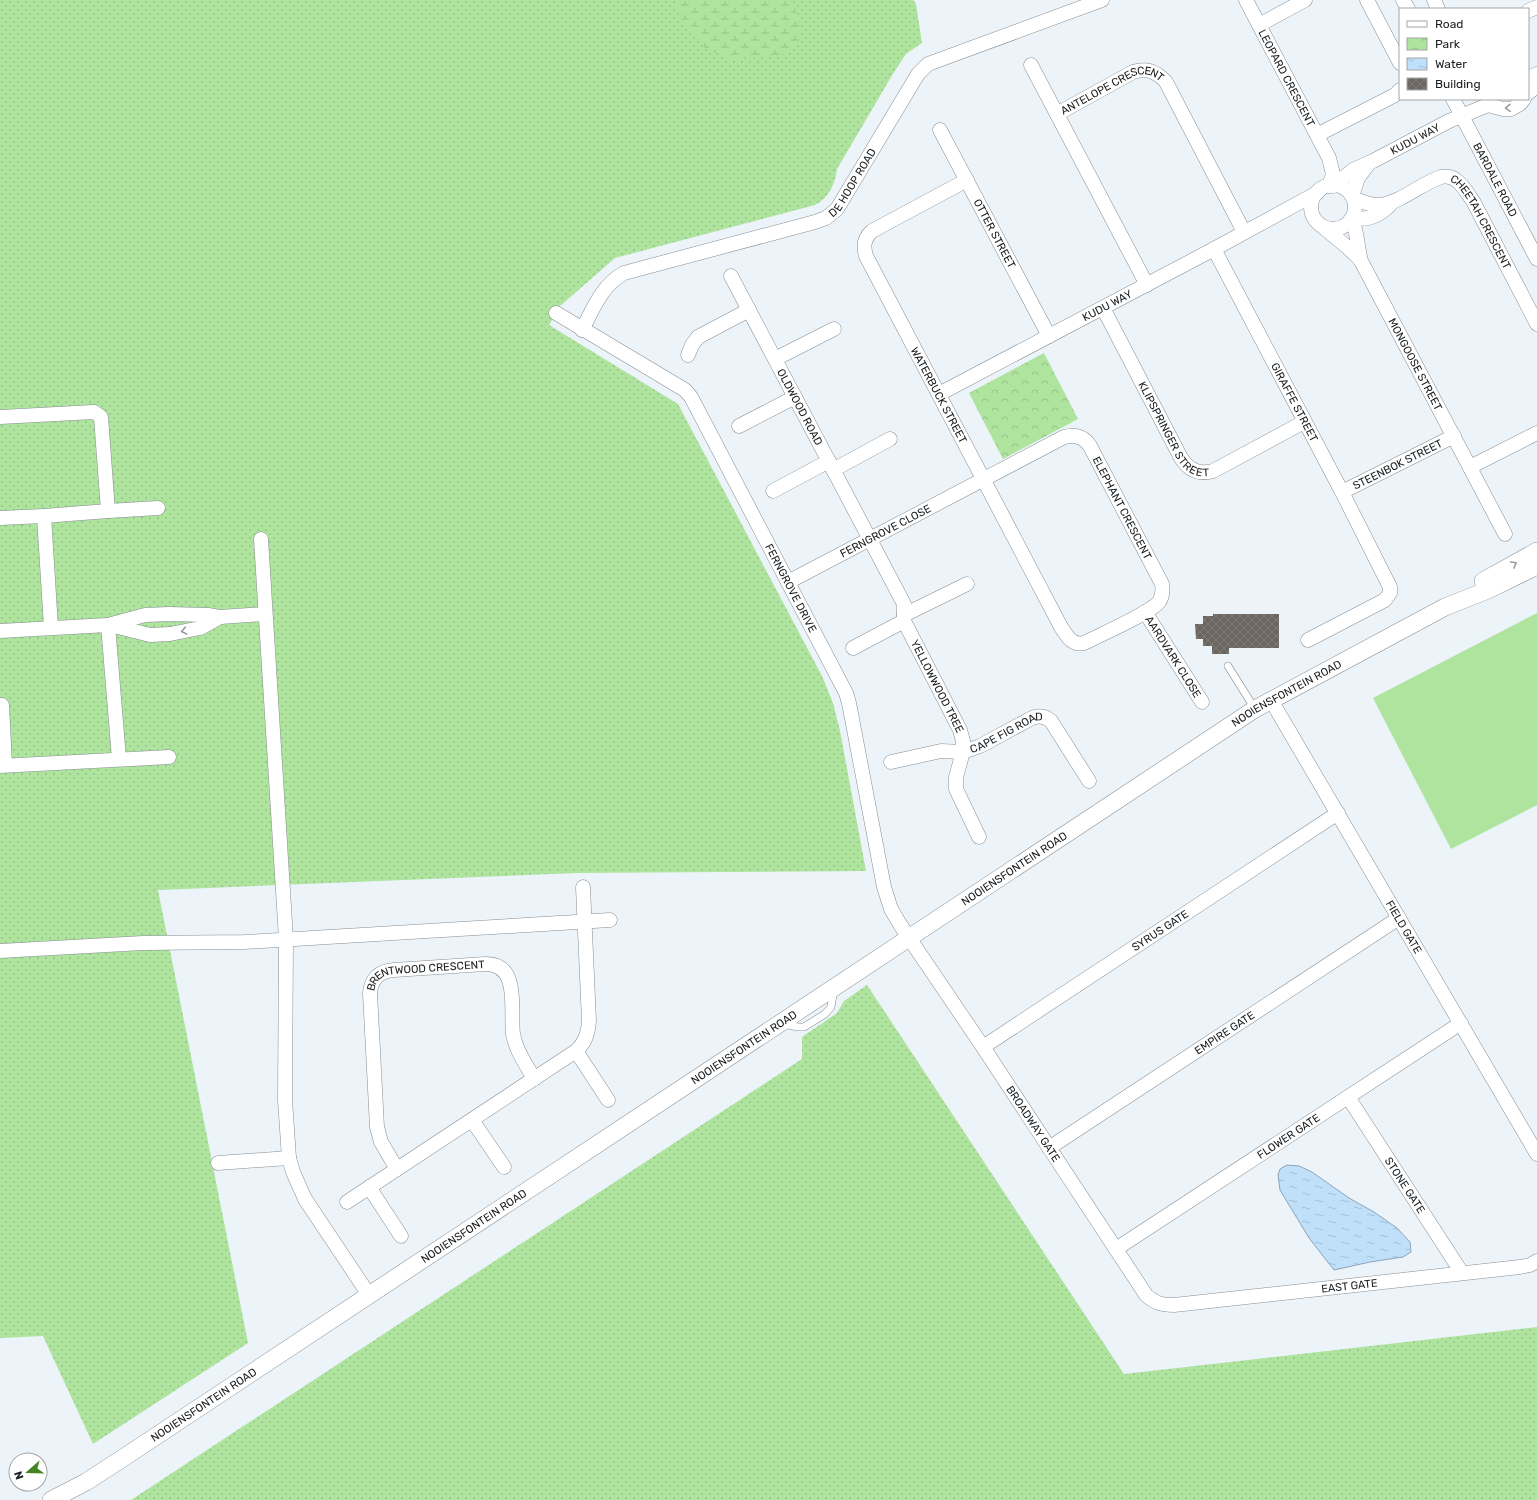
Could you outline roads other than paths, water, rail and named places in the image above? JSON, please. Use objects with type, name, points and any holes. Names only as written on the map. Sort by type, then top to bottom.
[{"type":"street","name":"DE HOOP ROAD","points":[[582,330],[604,290],[616,278],[624,273],[815,222],[832,214],[837,209],[918,74],[928,64],[1102,0]]},
{"type":"street","points":[[1246,0],[1259,25]]},
{"type":"street","name":"LEOPARD CRESCENT","points":[[1306,0],[1259,25],[1330,162],[1333,174],[1326,188]]},
{"type":"street","points":[[1368,0],[1399,61]]},
{"type":"street","points":[[1031,65],[1056,114]]},
{"type":"street","name":"ANTELOPE CRESCENT","points":[[1147,285],[1056,114],[1133,72],[1150,70],[1156,73],[1166,82],[1244,232]]},
{"type":"street","points":[[1529,92],[1537,86]]},
{"type":"street","name":"LEOPARD CRESCENT","points":[[1317,135],[1395,95],[1399,91]]},
{"type":"street","name":"BARDALE ROAD","points":[[1454,100],[1537,259]]},
{"type":"street","points":[[1490,102],[1503,109],[1511,109],[1520,104],[1523,100]]},
{"type":"street","name":"KUDU WAY","points":[[938,394],[1275,217],[1326,188],[1353,170],[1490,102]]},
{"type":"street","name":"OTTER STREET","points":[[940,130],[1049,336]]},
{"type":"street","points":[[1330,162],[1344,170],[1353,170]]},
{"type":"street","name":"KUDU WAY","points":[[1352,197],[1358,178],[1369,163]]},
{"type":"street","name":"CHEETAH CRESCENT","points":[[1352,219],[1367,219],[1382,212],[1393,202],[1439,178],[1447,177],[1456,180],[1473,201],[1537,324]]},
{"type":"street","name":"WATERBUCK STREET","points":[[967,180],[876,228],[868,234],[864,244],[866,256],[1061,627],[1072,641],[1080,644],[1084,643]]},
{"type":"street","points":[[1326,188],[1345,189],[1352,197],[1355,211],[1352,219],[1346,225],[1336,229],[1326,228],[1317,221],[1312,207],[1314,197],[1326,188]]},
{"type":"street","name":"CHEETAH CRESCENT","points":[[1352,197],[1377,205],[1393,202]]},
{"type":"street","name":"KUDU WAY","points":[[1275,217],[1295,214],[1317,221]]},
{"type":"street","name":"MONGOOSE STREET","points":[[1352,219],[1355,226],[1361,261],[1505,534]]},
{"type":"street","name":"MONGOOSE STREET","points":[[1317,221],[1361,261]]},
{"type":"street","name":"GIRAFFE STREET","points":[[1214,249],[1389,584],[1390,590],[1388,597],[1382,602],[1308,640]]},
{"type":"street","name":"OLDWOOD ROAD","points":[[731,276],[870,539]]},
{"type":"street","name":"KLIPSPRINGER STREET","points":[[1103,308],[1181,458],[1185,464],[1195,472],[1202,473],[1213,471],[1304,422]]},
{"type":"street","points":[[688,355],[692,345],[698,337],[749,310]]},
{"type":"street","name":"FERNGROVE DRIVE","points":[[556,313],[688,393],[699,411],[848,698],[885,892],[891,909],[909,938]]},
{"type":"street","points":[[775,359],[834,329]]},
{"type":"street","points":[[739,426],[795,397]]},
{"type":"street","points":[[0,417],[94,412],[101,417],[108,511]]},
{"type":"street","points":[[1470,467],[1537,433]]},
{"type":"street","name":"ELEPHANT CRESCENT","points":[[983,479],[1064,436],[1073,435],[1087,442],[1162,584],[1162,598],[1155,606],[1084,643]]},
{"type":"street","name":"STEENBOK STREET","points":[[1342,492],[1454,436]]},
{"type":"street","points":[[773,491],[890,439]]},
{"type":"street","name":"FERNGROVE CLOSE","points":[[788,582],[983,479]]},
{"type":"street","points":[[0,518],[158,508]]},
{"type":"street","points":[[44,516],[51,628]]},
{"type":"street","points":[[261,539],[286,939],[285,1100],[290,1158],[293,1172],[305,1199],[369,1295]]},
{"type":"street","name":"YELLOWWOOD TREE","points":[[870,539],[904,604],[904,618],[960,730],[963,741],[963,752],[956,777],[956,789],[979,837]]},
{"type":"street","name":"NOOIENSFONTEIN ROAD","points":[[1446,607],[1463,593],[1537,551]]},
{"type":"street","name":"NOOIENSFONTEIN ROAD","points":[[51,1500],[92,1478],[1255,709],[1446,607],[1488,590],[1537,566]]},
{"type":"street","points":[[853,648],[967,584]]},
{"type":"street","name":"AARDVARK CLOSE","points":[[1144,612],[1202,702]]},
{"type":"street","points":[[0,631],[108,625],[145,615],[157,614],[208,615],[220,617],[266,614]]},
{"type":"street","points":[[108,625],[150,635],[170,634],[200,628],[220,617]]},
{"type":"street","points":[[108,625],[119,759]]},
{"type":"street","name":"FIELD GATE","points":[[1271,700],[1537,1154]]},
{"type":"street","points":[[2,705],[3,765],[169,757]]},
{"type":"street","name":"CAPE FIG ROAD","points":[[891,762],[941,751],[963,752],[980,746],[1036,716],[1043,717],[1051,721],[1089,781]]},
{"type":"street","name":"SYRUS GATE","points":[[983,1047],[1338,813]]},
{"type":"street","points":[[347,1202],[534,1078],[576,1052],[581,1046],[588,1030],[586,921],[583,888]]},
{"type":"street","name":"EMPIRE GATE","points":[[1049,1148],[1399,918]]},
{"type":"street","points":[[0,951],[143,943],[244,942],[610,920]]},
{"type":"street","name":"BROADWAY GATE","points":[[909,938],[983,1047],[1146,1295],[1154,1302],[1161,1305]]},
{"type":"street","name":"BRENTWOOD CRESCENT","points":[[397,1169],[381,1142],[376,1122],[370,993],[373,981],[382,972],[490,964],[506,972],[511,985],[513,1034],[517,1049],[534,1078]]},
{"type":"street","name":"FLOWER GATE","points":[[1116,1249],[1460,1023]]},
{"type":"street","points":[[576,1052],[608,1100]]},
{"type":"street","name":"STONE GATE","points":[[1348,1097],[1462,1273]]},
{"type":"street","points":[[472,1120],[504,1167]]},
{"type":"street","points":[[218,1163],[290,1158]]},
{"type":"street","points":[[370,1187],[401,1236]]},
{"type":"street","name":"EAST GATE","points":[[1161,1305],[1174,1305],[1520,1267],[1530,1265],[1537,1261]]},
{"type":"lane","points":[[1228,666],[1255,709]]},
{"type":"water","points":[[1287,1165],[1299,1166],[1312,1172],[1349,1198],[1374,1212],[1397,1228],[1410,1242],[1411,1252],[1403,1257],[1334,1270],[1309,1238],[1280,1190],[1278,1175],[1280,1169]]}]
